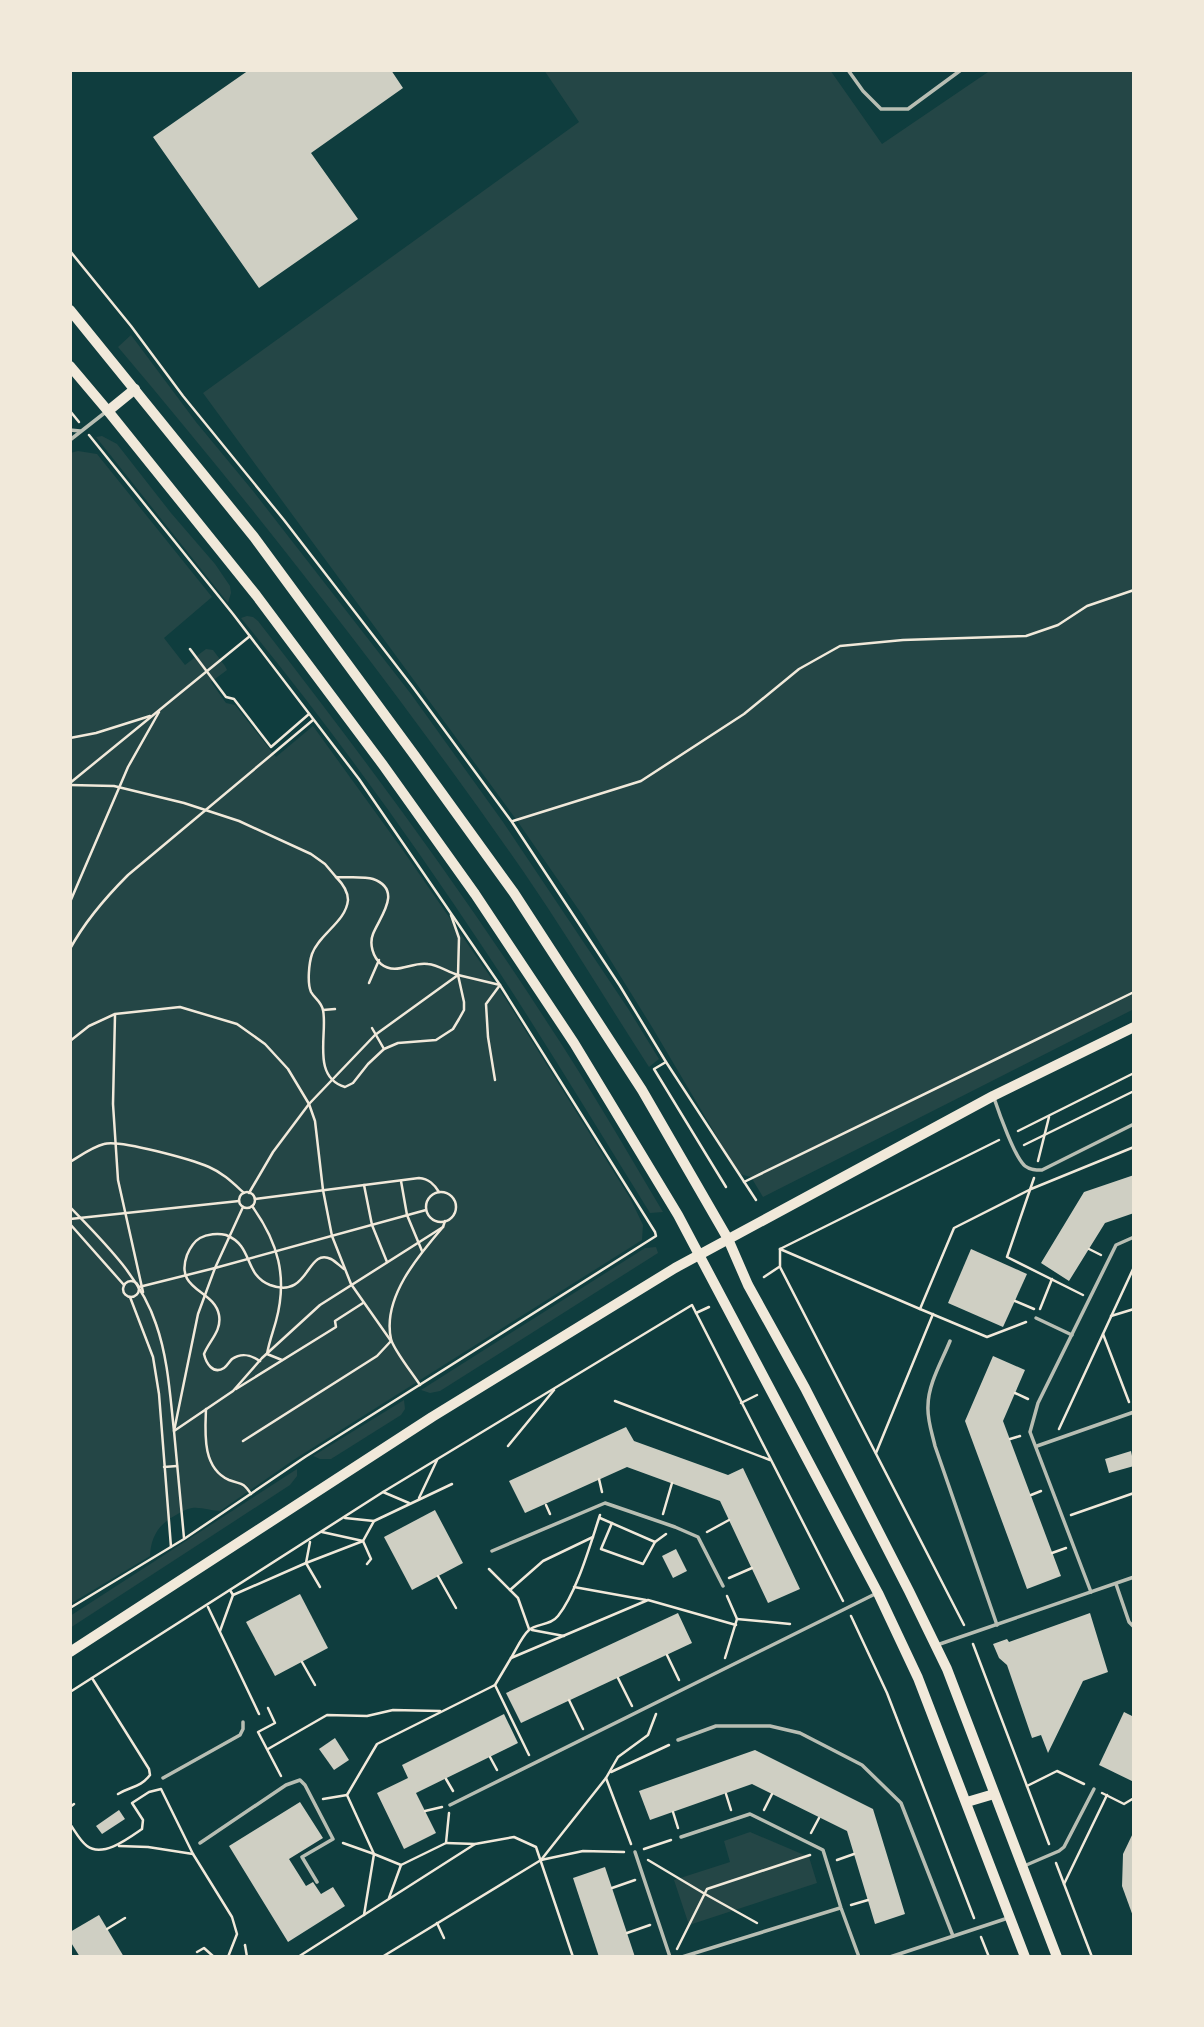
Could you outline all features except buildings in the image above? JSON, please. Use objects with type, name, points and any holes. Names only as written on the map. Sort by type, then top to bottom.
[{"type":"main road","points":[[70,310],[254,537],[514,893],[642,1090],[728,1239],[748,1285],[805,1388],[947,1669],[1057,1957]]},
{"type":"main road","points":[[70,366],[256,595],[383,765],[475,894],[574,1043],[678,1215],[878,1592],[919,1678],[1025,1957]]},
{"type":"main road","points":[[108,411],[135,389]]},
{"type":"main road","points":[[70,1652],[432,1416],[664,1275],[993,1096],[1134,1027]]},
{"type":"main road","points":[[967,1802],[994,1794]]},
{"type":"lane","points":[[848,70],[863,91],[881,108],[894,109],[908,109],[961,70]]},
{"type":"lane","points":[[70,440],[108,411]]},
{"type":"lane","points":[[70,430],[82,431]]},
{"type":"lane","points":[[993,1096],[1008,1136],[1024,1166],[1033,1170],[1042,1170],[1134,1124]]},
{"type":"lane","points":[[1091,1592],[1030,1432],[1038,1403],[1108,1259],[1116,1245],[1134,1237]]},
{"type":"lane","points":[[1036,1318],[1072,1335]]},
{"type":"lane","points":[[950,1341],[929,1393],[929,1420],[935,1446],[997,1625]]},
{"type":"lane","points":[[1036,1446],[1133,1412]]},
{"type":"lane","points":[[492,1551],[605,1503],[698,1537],[722,1584]]},
{"type":"lane","points":[[935,1646],[1134,1577]]},
{"type":"lane","points":[[1116,1584],[1129,1622],[1134,1627]]},
{"type":"lane","points":[[450,1805],[878,1592]]},
{"type":"lane","points":[[163,1778],[240,1735],[243,1722]]},
{"type":"lane","points":[[678,1740],[716,1726],[770,1726],[800,1733],[862,1765],[901,1803],[953,1936]]},
{"type":"lane","points":[[200,1843],[286,1785],[300,1780],[333,1839],[302,1857],[317,1882]]},
{"type":"lane","points":[[1022,1867],[1064,1847],[1094,1789]]},
{"type":"lane","points":[[681,1837],[750,1814],[823,1850],[859,1957]]},
{"type":"lane","points":[[635,1852],[672,1957]]},
{"type":"lane","points":[[682,1957],[841,1908]]},
{"type":"lane","points":[[890,1957],[1011,1917]]},
{"type":"path","points":[[70,251],[284,520],[412,686],[512,822],[756,1200]]},
{"type":"path","points":[[70,1608],[184,1539],[305,1457],[656,1236],[500,985],[359,779],[250,636],[102,450]]},
{"type":"path","points":[[512,822],[641,781],[744,713],[799,669],[840,646],[903,640],[1026,636],[1058,625],[1087,606],[1134,590]]},
{"type":"path","points":[[70,784],[250,636]]},
{"type":"path","points":[[190,649],[226,697],[234,699],[271,747],[310,714]]},
{"type":"path","points":[[70,902],[128,767],[162,708]]},
{"type":"path","points":[[70,738],[109,730],[154,715]]},
{"type":"path","points":[[70,949],[87,920],[128,875],[314,719]]},
{"type":"path","points":[[70,784],[119,787],[184,803],[239,821],[326,864],[347,891],[348,902],[342,916],[313,952],[310,964],[311,991],[320,1001],[323,1010],[323,1054],[326,1069],[338,1086],[345,1087],[353,1083],[384,1049],[398,1043],[436,1040],[453,1029],[464,1010],[458,975],[458,938],[450,912]]},
{"type":"path","points":[[336,877],[366,878],[376,880],[384,886],[388,901],[385,913],[372,936],[372,947],[382,964],[392,969],[426,963],[458,975],[500,985]]},
{"type":"path","points":[[369,983],[379,960]]},
{"type":"path","points":[[249,1193],[273,1152],[309,1104],[375,1035],[458,975]]},
{"type":"path","points":[[495,1080],[489,1048],[486,1004],[500,985]]},
{"type":"path","points":[[744,1182],[1134,992]]},
{"type":"path","points":[[70,1041],[89,1026],[115,1014],[180,1007],[237,1024],[265,1044],[288,1069],[309,1104],[315,1121],[323,1190],[332,1236],[344,1269],[363,1303],[420,1385]]},
{"type":"path","points":[[323,1010],[335,1009]]},
{"type":"path","points":[[115,1014],[113,1104],[118,1180],[140,1287],[156,1324],[167,1363],[184,1539]]},
{"type":"path","points":[[372,1028],[384,1049]]},
{"type":"path","points":[[666,1062],[654,1069],[726,1187]]},
{"type":"path","points":[[780,1250],[1134,1073]]},
{"type":"path","points":[[1015,1149],[1134,1091]]},
{"type":"path","points":[[1049,1115],[1031,1189],[1007,1257],[1089,1297]]},
{"type":"path","points":[[70,1162],[104,1143],[116,1143],[208,1167],[227,1177],[244,1193],[249,1193]]},
{"type":"path","points":[[920,1309],[954,1228],[1031,1189],[1134,1147]]},
{"type":"path","points":[[254,1199],[425,1179],[439,1192]]},
{"type":"path","points":[[401,1181],[407,1215],[422,1251]]},
{"type":"path","points":[[364,1185],[373,1225],[387,1262]]},
{"type":"path","points":[[243,1441],[377,1356],[391,1341],[390,1325],[408,1270],[456,1211],[456,1201],[449,1194],[439,1192],[430,1196],[426,1210],[436,1221],[445,1222]]},
{"type":"path","points":[[239,1201],[244,1193]]},
{"type":"path","points":[[249,1193],[254,1199]]},
{"type":"path","points":[[254,1199],[252,1206],[270,1233],[281,1266],[277,1320],[267,1353]]},
{"type":"path","points":[[171,1547],[159,1394],[153,1357],[130,1297],[124,1293],[124,1285],[70,1222],[81,1218],[239,1201]]},
{"type":"path","points":[[239,1201],[243,1207]]},
{"type":"path","points":[[243,1207],[252,1206]]},
{"type":"path","points":[[70,1207],[140,1287]]},
{"type":"path","points":[[174,1431],[198,1314],[215,1268],[243,1207]]},
{"type":"path","points":[[130,1297],[137,1293],[140,1287],[426,1210]]},
{"type":"path","points":[[233,1391],[267,1353],[320,1305],[443,1227]]},
{"type":"path","points":[[260,1361],[251,1355],[243,1355],[235,1357],[222,1369],[209,1367],[204,1354],[220,1323],[216,1306],[192,1286],[186,1275],[186,1260],[190,1247],[199,1238],[209,1234],[229,1237],[242,1246],[252,1271],[259,1278],[268,1284],[281,1286],[297,1284],[317,1258],[332,1259],[344,1269]]},
{"type":"path","points":[[1089,1249],[1108,1259]]},
{"type":"path","points":[[780,1250],[780,1267],[969,1634],[1092,1957]]},
{"type":"path","points":[[780,1250],[987,1337],[1036,1318]]},
{"type":"path","points":[[764,1277],[780,1267]]},
{"type":"path","points":[[1054,1439],[1134,1267]]},
{"type":"path","points":[[135,1282],[139,1276]]},
{"type":"path","points":[[1015,1301],[1039,1311],[1052,1279]]},
{"type":"path","points":[[124,1285],[130,1281],[135,1282]]},
{"type":"path","points":[[174,1431],[336,1327],[335,1321],[363,1303]]},
{"type":"path","points":[[70,1692],[383,1492],[692,1305],[847,1608],[887,1693],[989,1957]]},
{"type":"path","points":[[696,1313],[709,1307]]},
{"type":"path","points":[[1111,1316],[1134,1308]]},
{"type":"path","points":[[876,1453],[933,1314]]},
{"type":"path","points":[[1103,1334],[1133,1412]]},
{"type":"path","points":[[267,1353],[282,1360]]},
{"type":"path","points":[[508,1446],[556,1387]]},
{"type":"path","points":[[741,1404],[771,1388]]},
{"type":"path","points":[[1015,1393],[1038,1403]]},
{"type":"path","points":[[615,1401],[770,1460]]},
{"type":"path","points":[[206,1409],[205,1438],[210,1460],[225,1478],[243,1482],[251,1494]]},
{"type":"path","points":[[419,1500],[437,1460]]},
{"type":"path","points":[[164,1467],[177,1466]]},
{"type":"path","points":[[347,1795],[377,1744],[495,1685],[529,1630],[550,1623],[557,1617],[574,1587],[605,1503],[600,1479]]},
{"type":"path","points":[[660,1522],[672,1483]]},
{"type":"path","points":[[344,1518],[374,1521],[453,1484]]},
{"type":"path","points":[[383,1492],[410,1504]]},
{"type":"path","points":[[1063,1518],[1134,1493]]},
{"type":"path","points":[[600,1518],[655,1542]]},
{"type":"path","points":[[698,1537],[729,1520]]},
{"type":"path","points":[[220,1632],[233,1595],[363,1541],[374,1521]]},
{"type":"path","points":[[612,1523],[601,1549],[643,1564],[655,1542],[676,1527]]},
{"type":"path","points":[[322,1532],[363,1541]]},
{"type":"path","points":[[510,1590],[543,1561],[593,1537]]},
{"type":"path","points":[[310,1540],[306,1563],[320,1587]]},
{"type":"path","points":[[363,1541],[371,1559],[367,1564]]},
{"type":"path","points":[[722,1584],[751,1568]]},
{"type":"path","points":[[489,1569],[518,1598],[529,1630]]},
{"type":"path","points":[[438,1576],[456,1608]]},
{"type":"path","points":[[574,1587],[648,1600],[736,1625]]},
{"type":"path","points":[[230,1590],[233,1595]]},
{"type":"path","points":[[511,1658],[648,1600]]},
{"type":"path","points":[[721,1670],[737,1619],[730,1603]]},
{"type":"path","points":[[207,1605],[259,1714]]},
{"type":"path","points":[[737,1619],[812,1625]]},
{"type":"path","points":[[529,1630],[565,1636]]},
{"type":"path","points":[[667,1655],[683,1689]]},
{"type":"path","points":[[302,1662],[315,1685]]},
{"type":"path","points":[[92,1678],[149,1769],[150,1775],[140,1786],[127,1788],[118,1794]]},
{"type":"path","points":[[618,1678],[635,1713]]},
{"type":"path","points":[[495,1685],[533,1764]]},
{"type":"path","points":[[569,1700],[587,1737]]},
{"type":"path","points":[[268,1708],[275,1723],[258,1731],[286,1785]]},
{"type":"path","points":[[268,1749],[327,1715],[367,1717],[393,1710],[443,1711]]},
{"type":"path","points":[[382,1957],[541,1860],[606,1778],[618,1756],[648,1735],[656,1716]]},
{"type":"path","points":[[609,1773],[678,1740]]},
{"type":"path","points":[[490,1757],[502,1779]]},
{"type":"path","points":[[1027,1786],[1057,1771],[1124,1804],[1134,1798]]},
{"type":"path","points":[[606,1778],[635,1852],[770,1929]]},
{"type":"path","points":[[446,1779],[458,1801]]},
{"type":"path","points":[[118,1846],[142,1829],[143,1820],[132,1803],[149,1792],[161,1789],[192,1854],[232,1917],[237,1934],[228,1957]]},
{"type":"path","points":[[726,1794],[734,1819]]},
{"type":"path","points":[[759,1819],[772,1794]]},
{"type":"path","points":[[312,1800],[347,1795]]},
{"type":"path","points":[[347,1795],[374,1854],[363,1916]]},
{"type":"path","points":[[1064,1884],[1107,1796]]},
{"type":"path","points":[[70,1807],[74,1804]]},
{"type":"path","points":[[425,1811],[450,1805],[446,1843]]},
{"type":"path","points":[[541,1860],[583,1852],[635,1852],[681,1837],[673,1812]]},
{"type":"path","points":[[806,1841],[819,1818]]},
{"type":"path","points":[[70,1824],[88,1847],[97,1850],[118,1846],[148,1847],[192,1854]]},
{"type":"path","points":[[388,1900],[401,1865],[446,1843],[475,1844],[514,1837],[536,1847],[573,1957]]},
{"type":"path","points":[[333,1839],[401,1865]]},
{"type":"path","points":[[298,1957],[475,1844]]},
{"type":"path","points":[[672,1957],[708,1889],[823,1850]]},
{"type":"path","points":[[827,1863],[854,1854]]},
{"type":"path","points":[[612,1888],[643,1877]]},
{"type":"path","points":[[841,1908],[868,1900]]},
{"type":"path","points":[[107,1928],[125,1918]]},
{"type":"path","points":[[627,1933],[659,1922]]},
{"type":"path","points":[[437,1923],[444,1938]]},
{"type":"path","points":[[245,1945],[247,1957]]},
{"type":"path","points":[[197,1952],[204,1948],[214,1957]]},
{"type":"shaded area","points":[[544,70],[830,70],[882,144],[991,70],[1134,70],[1134,1009],[763,1197],[751,1177],[739,1174],[583,916],[518,822],[203,393],[579,122]]},
{"type":"shaded area","points":[[131,335],[196,422],[411,694],[503,822],[659,1059],[649,1067],[539,895],[427,736],[275,539],[118,347]]},
{"type":"shaded area","points":[[102,436],[117,444],[215,564],[230,586],[228,603],[96,437]]},
{"type":"shaded area","points":[[78,451],[97,454],[212,597],[164,638],[185,665],[206,649],[213,650],[227,670],[211,682],[226,703],[235,705],[276,757],[313,726],[505,998],[630,1198],[643,1225],[642,1240],[295,1459],[220,1511],[192,1508],[170,1519],[154,1537],[150,1556],[70,1604],[70,453]]},
{"type":"shaded area","points":[[247,616],[258,621],[296,670],[478,919],[577,1069],[663,1212],[650,1213],[457,909],[337,740],[241,618]]},
{"type":"shaded area","points":[[656,1247],[658,1253],[440,1391],[430,1393],[421,1390],[645,1248]]},
{"type":"shaded area","points":[[404,1400],[405,1409],[401,1415],[331,1459],[313,1456]]},
{"type":"shaded area","points":[[297,1469],[297,1476],[290,1485],[70,1628],[70,1616]]},
{"type":"shaded area","points":[[750,1832],[809,1857],[817,1883],[689,1925],[674,1880],[730,1862],[724,1841]]}]
